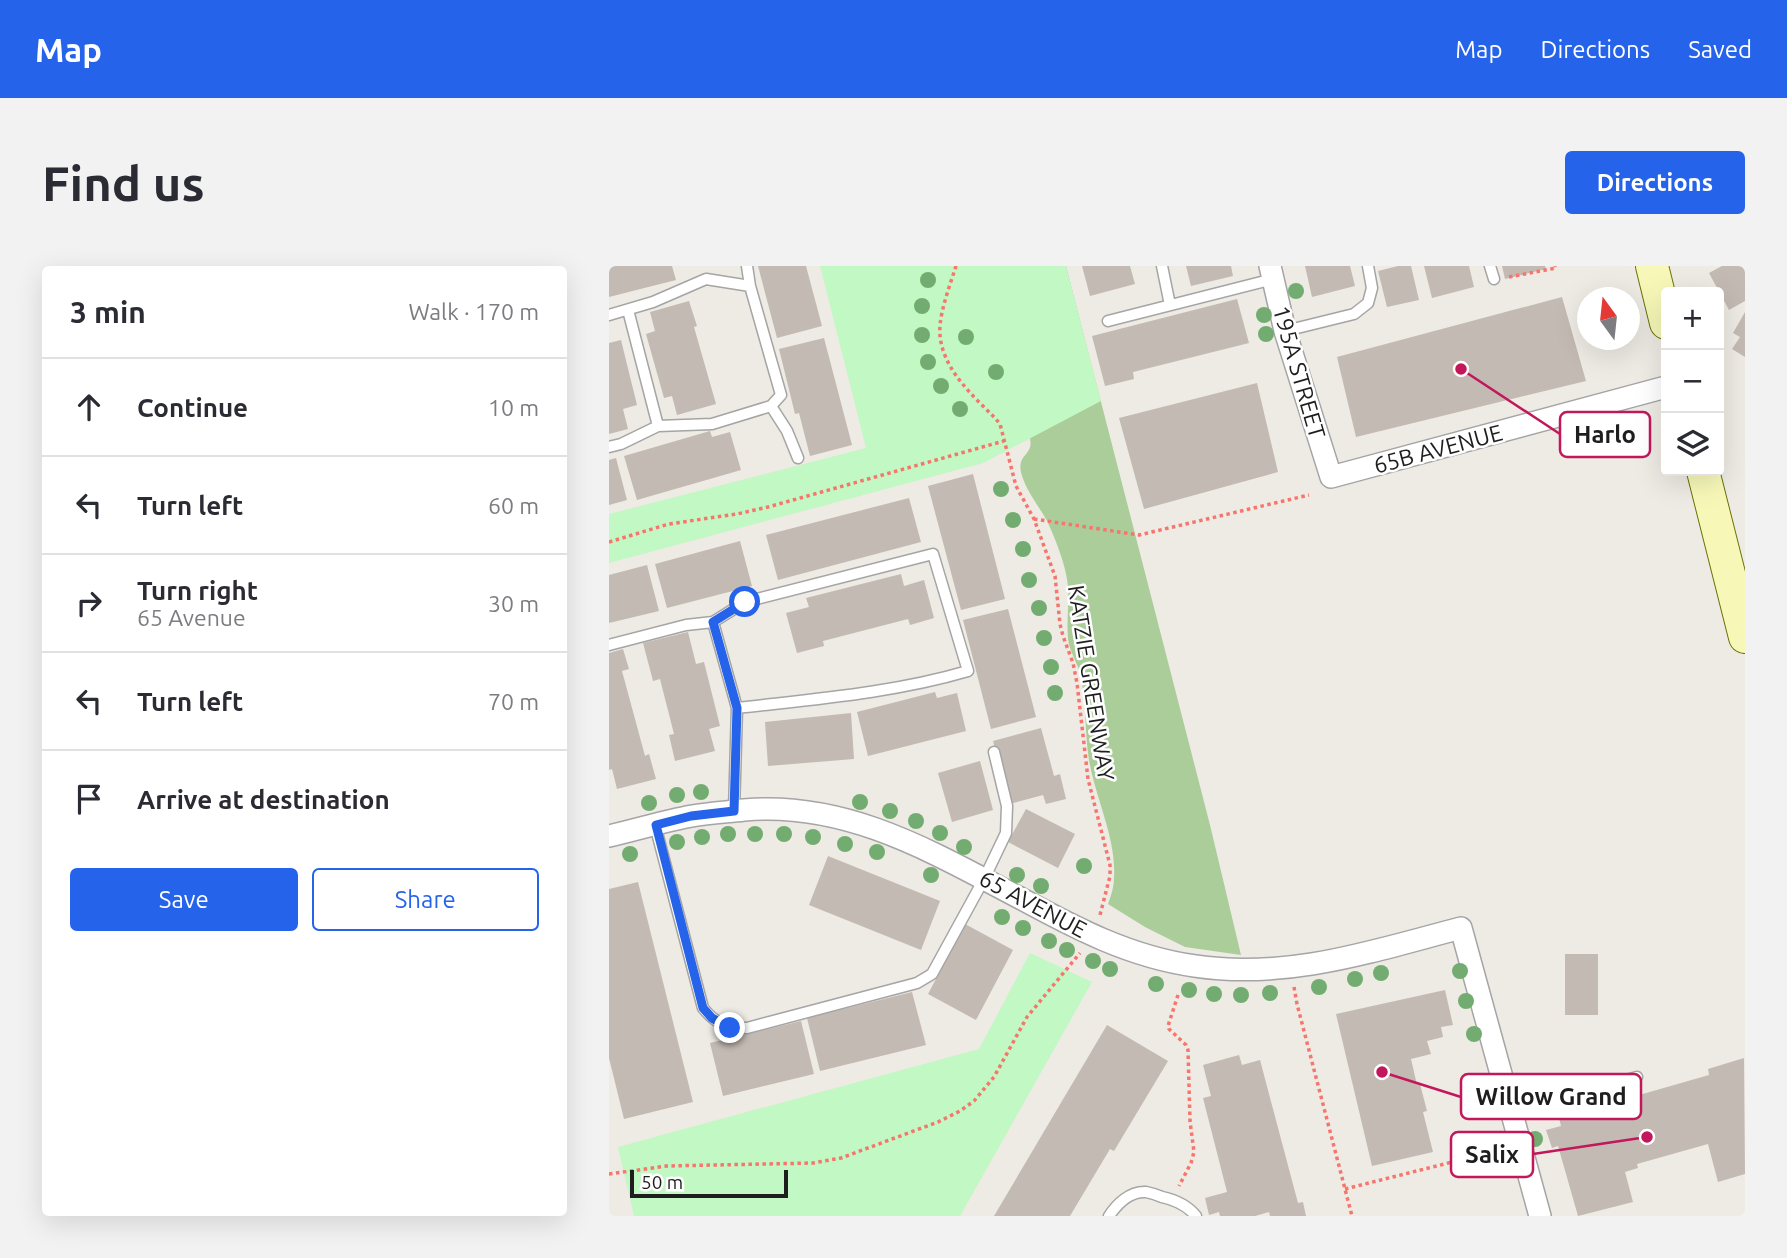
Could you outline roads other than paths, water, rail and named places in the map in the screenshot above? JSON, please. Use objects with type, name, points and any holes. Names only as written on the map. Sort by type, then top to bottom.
[{"type":"main road","points":[[1652,266],[1661,303]]},
{"type":"main road","points":[[1704,476],[1745,637]]},
{"type":"street","name":"195A STREET","points":[[1271,273],[1285,331],[1331,477]]},
{"type":"street","name":"65B AVENUE","points":[[1331,477],[1661,388]]},
{"type":"street","name":"65 AVENUE","points":[[609,836],[691,816],[734,811],[814,813],[869,826],[900,837],[1071,926],[1116,946],[1158,959],[1212,968],[1272,970],[1311,965],[1461,928],[1512,1112]]},
{"type":"street","points":[[1512,1112],[1540,1216]]},
{"type":"lane","points":[[703,266],[706,279]]},
{"type":"lane","points":[[609,447],[658,426],[712,424],[771,406],[781,395],[750,286],[747,266]]},
{"type":"lane","points":[[1162,266],[1170,305]]},
{"type":"lane","points":[[1285,331],[1354,314],[1368,303],[1372,288],[1368,266]]},
{"type":"lane","points":[[1490,266],[1494,279]]},
{"type":"lane","points":[[1108,321],[1170,305],[1271,273]]},
{"type":"lane","points":[[609,315],[653,302],[706,279],[750,286]]},
{"type":"lane","points":[[628,310],[658,426]]},
{"type":"lane","points":[[771,406],[787,431],[798,458]]},
{"type":"lane","points":[[609,645],[686,625],[713,622],[745,602],[933,554],[968,671],[929,682],[845,696],[737,708]]},
{"type":"lane","points":[[713,622],[737,708],[734,811]]},
{"type":"lane","points":[[656,825],[703,1008],[712,1018],[730,1028],[747,1028],[918,983],[932,974],[1006,833],[1007,806],[994,752]]},
{"type":"lane","points":[[1512,1112],[1637,1077]]},
{"type":"lane","points":[[1109,1216],[1123,1200],[1145,1192],[1188,1206],[1196,1216]]},
{"type":"place","name":"Harlo","points":[[1461,369]]},
{"type":"place","name":"Willow Grand","points":[[1382,1072]]},
{"type":"place","name":"Salix","points":[[1647,1137]]}]
